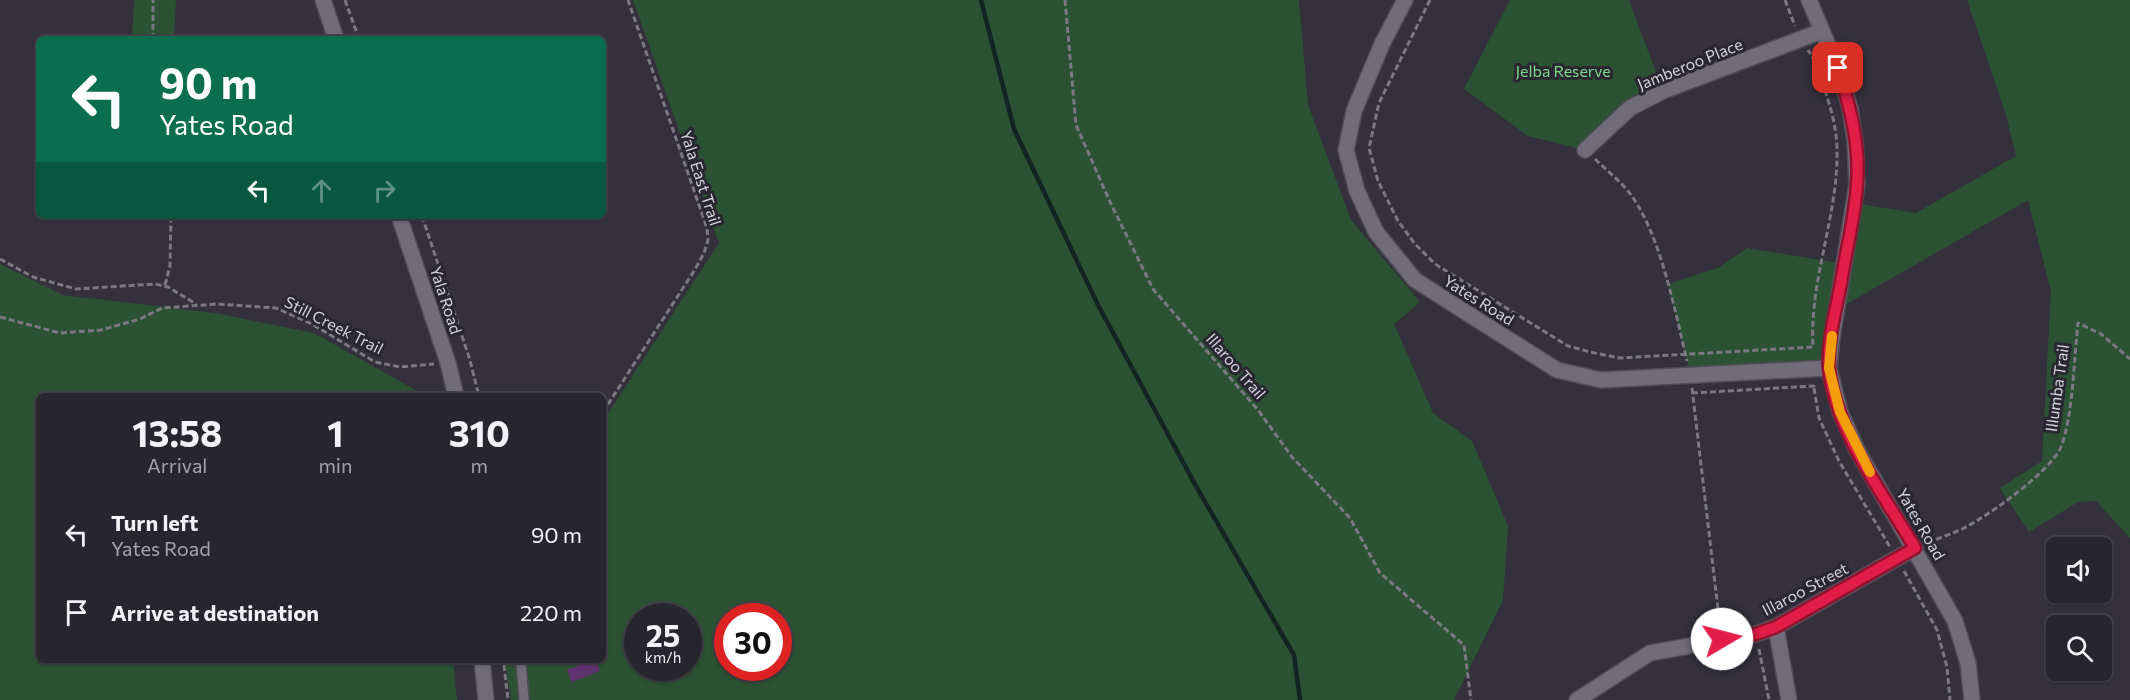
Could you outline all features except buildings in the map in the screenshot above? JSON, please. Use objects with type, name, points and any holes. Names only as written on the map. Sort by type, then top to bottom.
[{"type":"street","points":[[323,0],[335,36]]},
{"type":"street","name":"Yates Road","points":[[1405,0],[1382,44],[1354,111],[1346,150],[1357,191],[1376,232],[1415,280],[1557,370],[1601,380],[1690,373],[1829,368]]},
{"type":"street","name":"Yates Road","points":[[1809,0],[1838,68],[1850,108],[1856,141],[1857,184],[1829,368],[1840,412],[1857,450],[1955,621],[1968,663],[1972,700]]},
{"type":"street","name":"Jamberoo Place","points":[[1585,150],[1630,108],[1655,96],[1822,31]]},
{"type":"street","name":"Yala Road","points":[[400,219],[448,363],[455,393]]},
{"type":"street","name":"Illaroo Street","points":[[1580,700],[1650,653],[1756,634],[1776,627],[1915,548]]},
{"type":"street","points":[[1776,627],[1789,700]]},
{"type":"street","points":[[482,663],[486,700]]},
{"type":"lane","points":[[521,663],[524,700]]},
{"type":"path","points":[[153,0],[153,36]]},
{"type":"path","points":[[345,0],[357,36]]},
{"type":"path","name":"Yala East Trail","points":[[606,407],[694,271],[708,240],[708,228],[628,0]]},
{"type":"path","name":"Illaroo Trail","points":[[1065,0],[1076,125],[1111,204],[1153,289],[1258,410],[1292,457],[1350,518],[1380,573],[1464,645],[1471,700]]},
{"type":"path","points":[[1430,0],[1379,103],[1369,148],[1378,181],[1398,221],[1415,244],[1435,264],[1568,346],[1620,358],[1685,352],[1813,347],[1814,306],[1836,177],[1837,149],[1832,113],[1820,74],[1811,55],[1800,40],[1785,0]]},
{"type":"path","points":[[1585,150],[1628,191],[1644,216],[1668,284],[1690,373],[1705,515],[1722,639]]},
{"type":"path","points":[[165,286],[170,266],[171,219]]},
{"type":"path","points":[[423,219],[469,357],[478,393]]},
{"type":"path","points":[[0,259],[33,277],[76,289],[155,284],[165,286],[198,305]]},
{"type":"path","name":"Still Creek Trail","points":[[0,317],[60,333],[101,330],[140,319],[162,308],[198,305],[276,308],[312,324],[375,362],[400,367],[448,363]]},
{"type":"path","name":"Illumba Trail","points":[[1915,548],[1964,528],[2009,498],[2048,466],[2060,447],[2067,418],[2078,323],[2101,334],[2130,359]]},
{"type":"path","points":[[1814,388],[1819,418],[1839,461],[1937,630],[1947,667],[1950,700]]},
{"type":"path","points":[[1756,634],[1769,700]]},
{"type":"path","points":[[504,663],[508,700]]},
{"type":"green space","points":[[134,0],[176,0],[174,36],[132,36]]},
{"type":"green space","points":[[633,0],[1299,0],[1308,105],[1351,220],[1420,302],[1394,324],[1433,413],[1472,441],[1508,526],[1503,600],[1454,700],[511,700],[505,663],[606,663],[606,416],[719,243]]},
{"type":"green space","name":"Jelba Reserve","points":[[1510,0],[1629,0],[1663,91],[1585,150],[1528,136],[1464,89]]},
{"type":"green space","points":[[1967,0],[2130,0],[2130,538],[2096,501],[2078,502],[2029,532],[2000,488],[2042,461],[2051,291],[2028,200],[1836,310],[1829,368],[1690,373],[1668,284],[1718,268],[1747,248],[1844,264],[1854,203],[1916,213],[2016,156],[2006,115]]},
{"type":"green space","points":[[0,264],[63,295],[215,313],[314,333],[421,393],[36,393],[36,663],[453,663],[457,700],[0,700]]},
{"type":"waterway","points":[[981,0],[1014,129],[1098,305],[1197,488],[1294,655],[1300,700]]},
{"type":"slow traffic","points":[[1832,336],[1829,368],[1840,412],[1870,472]]},
{"type":"route","points":[[1722,639],[1756,634],[1776,627],[1915,548],[1857,450],[1840,412],[1829,368],[1857,184],[1856,141],[1850,108],[1838,68]]}]
